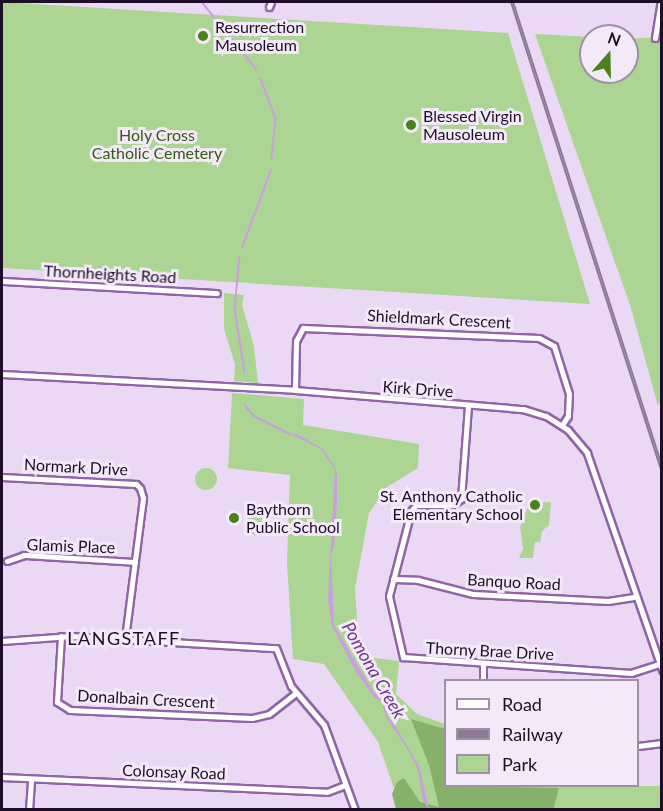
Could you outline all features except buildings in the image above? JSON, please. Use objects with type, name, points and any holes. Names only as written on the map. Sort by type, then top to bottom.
[{"type":"street","points":[[655,38],[661,2]]},
{"type":"street","name":"Thornheights Road","points":[[2,281],[217,293]]},
{"type":"street","name":"Shieldmark Crescent","points":[[295,390],[297,334],[303,327],[538,338],[554,346],[569,394],[568,416],[562,425]]},
{"type":"street","name":"Kirk Drive","points":[[2,374],[295,390],[530,411],[562,425],[587,453],[634,597],[660,667]]},
{"type":"street","name":"Thorny Brae Drive","points":[[468,406],[461,499],[452,505],[413,507],[393,579],[390,612],[403,657],[631,673],[660,667]]},
{"type":"street","name":"Normark Drive","points":[[2,477],[136,484],[143,498],[126,638]]},
{"type":"street","name":"Glamis Place","points":[[8,561],[24,555],[135,562]]},
{"type":"street","name":"Banquo Road","points":[[393,579],[418,580],[473,594],[608,601],[634,597]]},
{"type":"street","points":[[2,641],[61,636],[276,648],[296,693],[324,725],[355,810]]},
{"type":"street","name":"Donalbain Crescent","points":[[61,636],[57,702],[70,710],[252,718],[269,714],[296,693]]},
{"type":"street","points":[[483,664],[483,679]]},
{"type":"street","points":[[639,746],[662,743]]},
{"type":"street","name":"Colonsay Road","points":[[2,777],[327,792],[345,784]]},
{"type":"street","points":[[29,810],[31,779]]},
{"type":"green space","name":"Holy Cross Catholic Cemetery","points":[[2,2],[508,33],[590,304],[2,268]]},
{"type":"green space","points":[[535,34],[579,36],[579,84],[639,84],[639,38],[661,37],[662,398],[658,406],[631,308]]},
{"type":"green space","points":[[224,293],[244,295],[242,305],[254,346],[258,383],[234,381],[235,364],[224,329]]},
{"type":"green space","points":[[232,393],[304,399],[303,425],[419,444],[418,468],[387,487],[369,513],[355,588],[359,656],[399,661],[396,694],[417,714],[444,724],[444,787],[661,786],[661,809],[401,809],[378,742],[324,664],[293,659],[287,562],[290,475],[228,468]]},
{"type":"green space","points":[[206,468],[214,471],[217,479],[214,487],[206,490],[198,487],[195,479],[198,471]]},
{"type":"green space","points":[[551,502],[549,525],[542,531],[540,542],[535,542],[533,558],[519,558],[523,549],[520,527],[529,504]]},
{"type":"green space","points":[[257,513],[265,516],[268,524],[265,532],[257,535],[249,532],[246,524],[249,516]]},
{"type":"green space","points":[[411,719],[444,729],[444,787],[559,788],[553,810],[396,809],[392,794],[397,782],[404,778],[420,802],[439,807],[429,765]]},
{"type":"shaded area","points":[[290,434],[297,434],[323,449],[335,467],[337,503],[334,546],[331,555],[334,625],[374,693],[381,693],[379,697],[385,706],[388,718],[393,722],[419,766],[429,809],[423,801],[418,771],[410,753],[386,717],[382,703],[373,696],[356,672],[332,626],[328,599],[335,469],[321,449]]},
{"type":"waterway","name":"Pomona Creek","points":[[202,2],[257,70]]},
{"type":"waterway","name":"Pomona Creek","points":[[261,79],[276,119],[272,159]]},
{"type":"waterway","name":"Pomona Creek","points":[[242,248],[271,170]]},
{"type":"waterway","name":"Pomona Creek","points":[[240,257],[235,309],[245,372]]},
{"type":"waterway","name":"Pomona Creek","points":[[245,405],[254,416],[290,434]]},
{"type":"railway","points":[[512,2],[662,468]]},
{"type":"place","name":"Resurrection Mausoleum","points":[[203,36]]},
{"type":"place","name":"Blessed Virgin Mausoleum","points":[[411,125]]},
{"type":"place","name":"St. Anthony Catholic Elementary School","points":[[535,505]]},
{"type":"place","name":"Baythorn Public School","points":[[234,518]]},
{"type":"district","name":"LANGSTAFF","points":[[124,638]]}]
